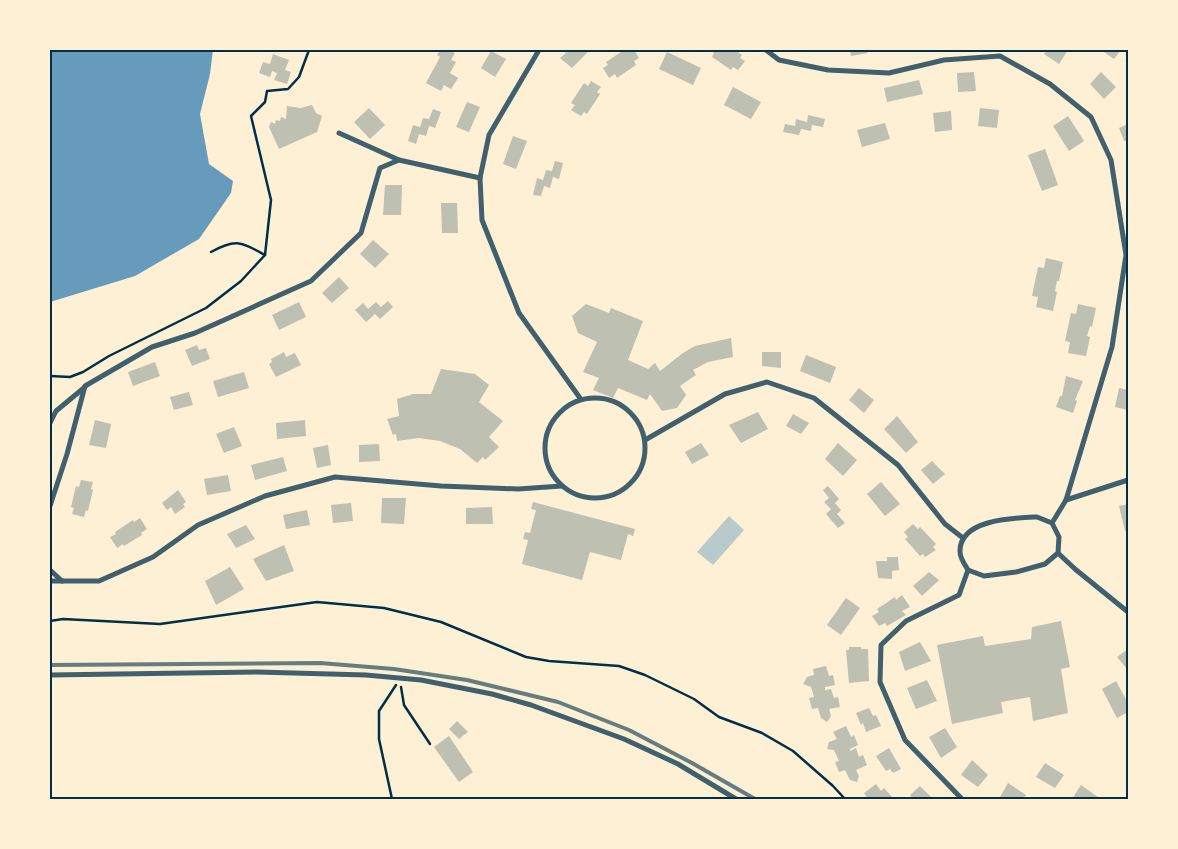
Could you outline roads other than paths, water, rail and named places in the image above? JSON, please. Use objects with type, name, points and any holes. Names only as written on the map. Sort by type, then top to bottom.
[{"type":"street","points":[[539,50],[489,135],[480,178],[482,220],[519,312],[580,398]]},
{"type":"street","points":[[766,50],[779,60],[828,70],[889,73],[944,60],[1000,56],[1050,84],[1091,117],[1111,160],[1126,255],[1112,347],[1066,500],[1052,523]]},
{"type":"street","points":[[339,133],[399,160],[480,178]]},
{"type":"street","points":[[50,423],[56,411],[85,386],[152,347],[195,333],[311,281],[361,233],[380,168],[399,160]]},
{"type":"street","points":[[646,440],[724,394],[767,382],[814,398],[822,404],[898,466],[945,524],[963,538]]},
{"type":"street","points":[[50,506],[67,454],[85,386]]},
{"type":"street","points":[[596,397],[614,401],[629,410],[640,424],[646,440],[645,458],[640,472],[631,484],[619,493],[604,498],[589,498],[575,494],[562,486],[552,475],[546,461],[544,446],[547,431],[554,418],[565,407],[580,398],[596,397]]},
{"type":"street","points":[[50,581],[99,581],[153,557],[198,525],[265,496],[335,477],[441,486],[518,489],[562,486]]},
{"type":"street","points":[[1066,500],[1128,480]]},
{"type":"street","points":[[1037,517],[1052,523],[1059,537],[1058,553],[1045,564],[1016,572],[984,576],[968,570],[960,553],[963,538],[975,527],[1007,518],[1037,517]]},
{"type":"street","points":[[1058,553],[1128,612]]},
{"type":"street","points":[[50,570],[62,581]]},
{"type":"street","points":[[962,799],[906,740],[880,682],[881,645],[906,621],[959,595],[968,570]]},
{"type":"street","points":[[50,675],[257,672],[366,675],[421,680],[492,694],[531,705],[624,739],[678,764],[736,799]]},
{"type":"water","points":[[50,50],[213,50],[210,74],[200,114],[209,164],[233,181],[231,193],[199,239],[135,276],[50,302]]},
{"type":"railway","points":[[50,665],[320,663],[394,669],[467,680],[558,702],[629,730],[755,799]]}]
